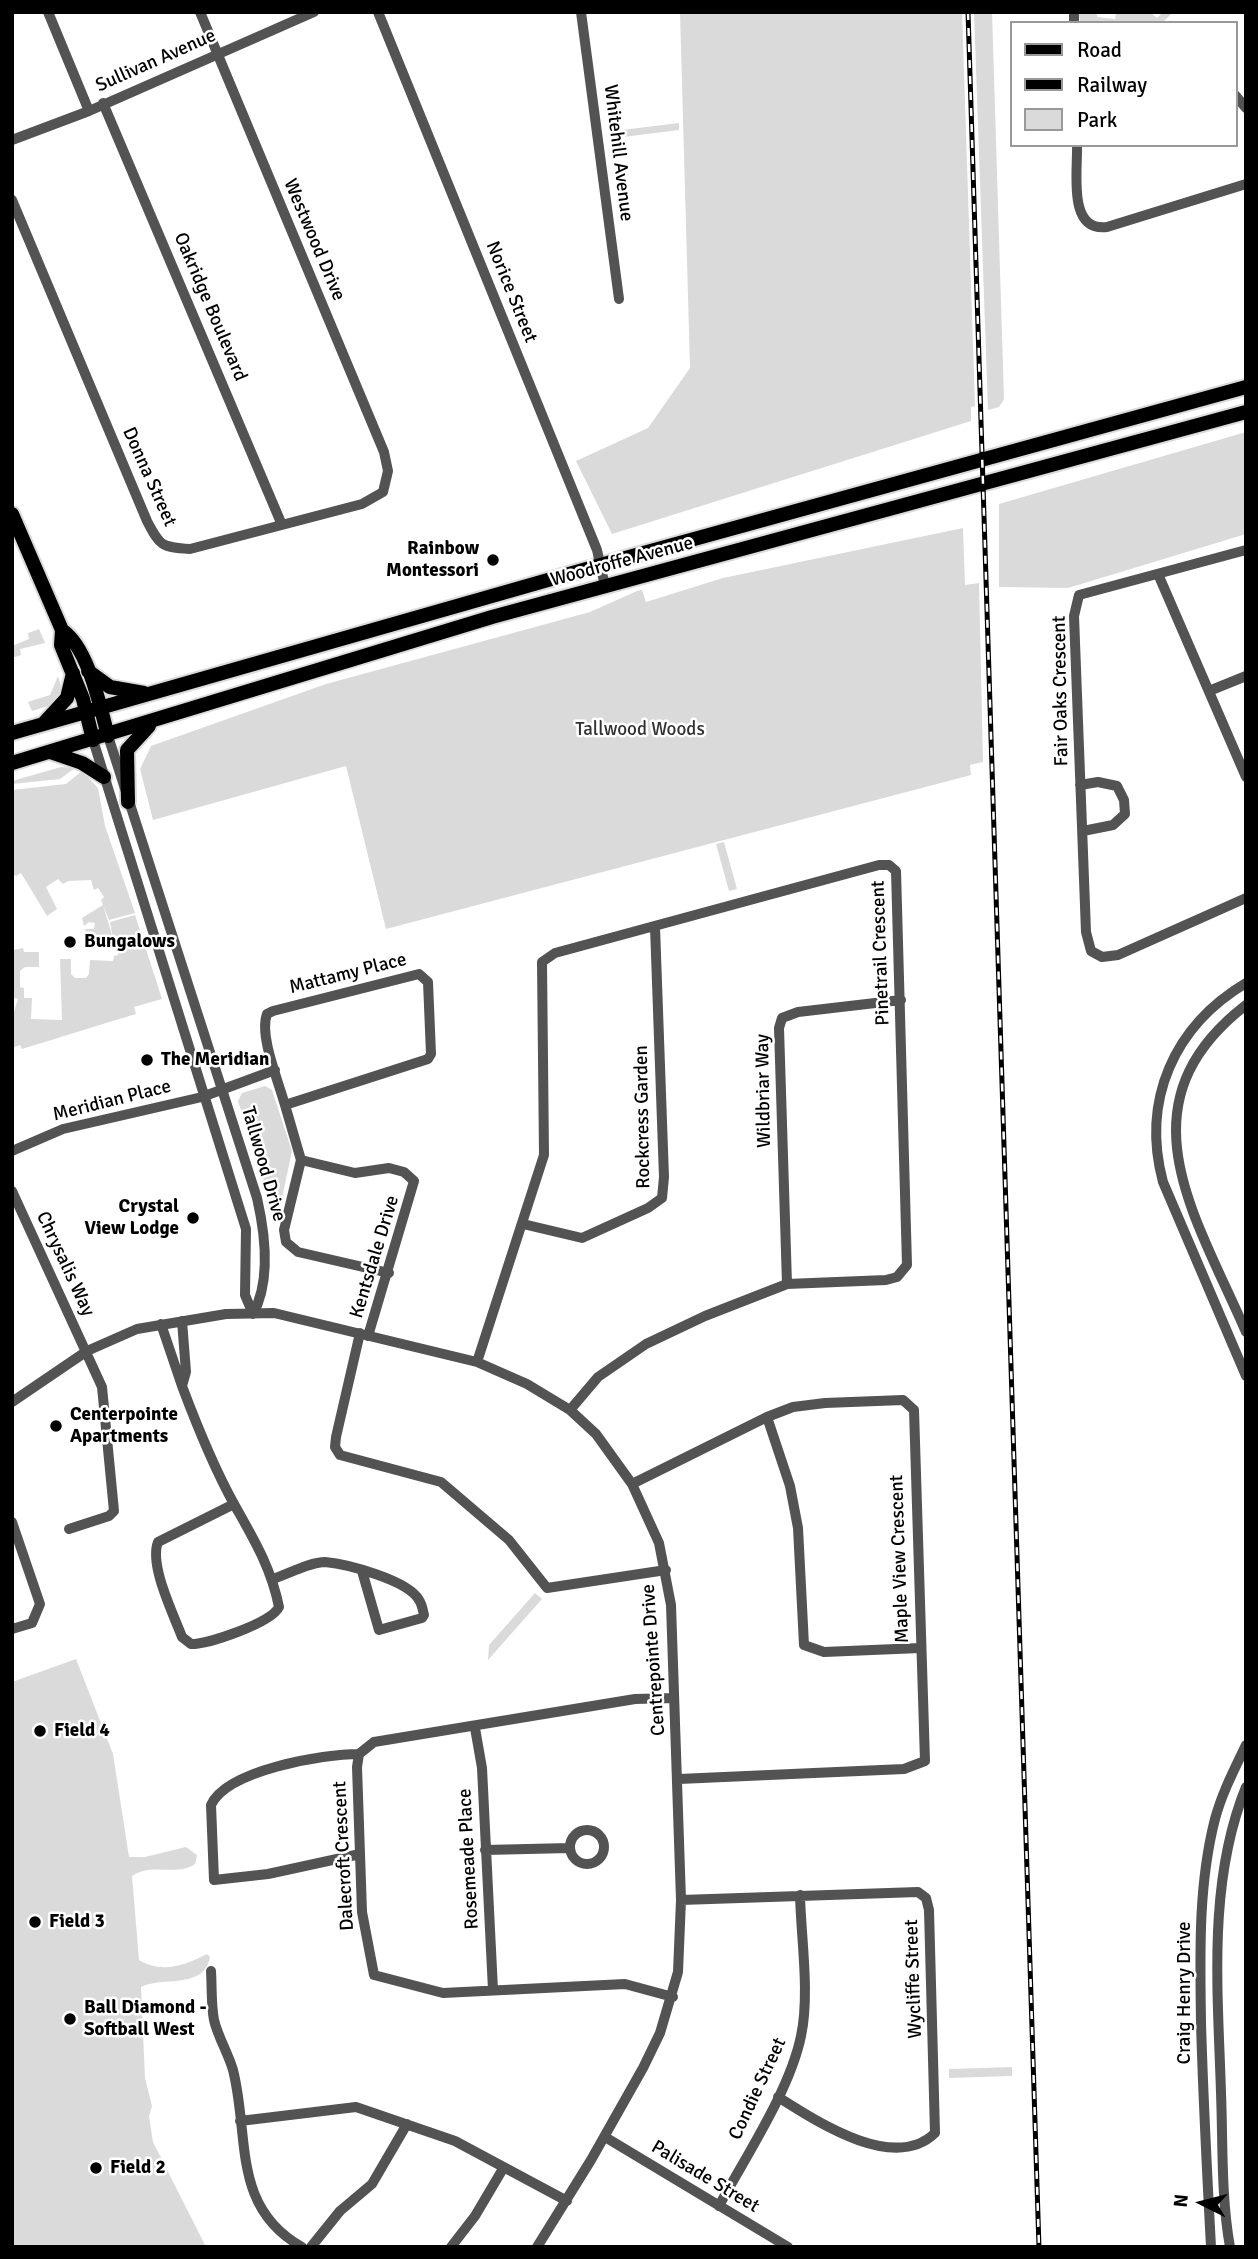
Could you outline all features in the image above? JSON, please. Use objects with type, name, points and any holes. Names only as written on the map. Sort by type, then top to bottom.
[{"type":"main road","name":"Woodroffe Avenue","points":[[12,733],[601,565],[1246,387]]},
{"type":"main road","name":"Woodroffe Avenue","points":[[12,763],[108,736],[492,617],[1246,412]]},
{"type":"main road","points":[[1040,444],[1045,467]]},
{"type":"main road","points":[[916,477],[921,500]]},
{"type":"main road","points":[[12,514],[62,630],[61,645],[94,711]]},
{"type":"main road","points":[[62,630],[74,638],[88,671],[94,711]]},
{"type":"main road","points":[[43,724],[67,698],[73,671]]},
{"type":"main road","points":[[88,671],[110,687],[149,693]]},
{"type":"main road","name":"Tallwood Drive","points":[[94,711],[108,736]]},
{"type":"main road","name":"Tallwood Drive","points":[[93,740],[94,711]]},
{"type":"main road","points":[[128,802],[127,750],[153,722]]},
{"type":"main road","points":[[50,752],[82,763],[104,777]]},
{"type":"street","points":[[48,12],[89,111]]},
{"type":"street","name":"Westwood Drive","points":[[200,12],[384,452],[387,483]]},
{"type":"street","name":"Sullivan Avenue","points":[[12,140],[89,111],[314,12]]},
{"type":"street","name":"Norice Street","points":[[378,12],[601,565],[605,586]]},
{"type":"street","name":"Whitehill Avenue","points":[[581,12],[619,299]]},
{"type":"street","name":"Oakridge Boulevard","points":[[103,103],[282,525]]},
{"type":"street","points":[[1077,147],[1079,210],[1088,225],[1093,227],[1107,227],[1246,184]]},
{"type":"street","name":"Donna Street","points":[[12,200],[159,544],[169,548],[190,549],[362,504],[383,492],[387,483]]},
{"type":"street","points":[[1246,550],[1158,574],[1246,778]]},
{"type":"street","name":"Fair Oaks Crescent","points":[[1158,574],[1079,595],[1074,616],[1086,932],[1091,951],[1095,955],[1118,955],[1246,898]]},
{"type":"street","points":[[1209,691],[1246,676]]},
{"type":"street","name":"Tallwood Drive","points":[[108,736],[263,1225],[262,1296],[253,1314]]},
{"type":"street","name":"Tallwood Drive","points":[[93,740],[202,1097],[246,1229],[245,1295],[253,1314]]},
{"type":"street","name":"Fair Oaks Crescent","points":[[1080,785],[1098,782],[1117,786],[1124,800],[1125,814],[1113,825],[1083,831]]},
{"type":"street","name":"Pinetrail Crescent","points":[[477,1362],[523,1224],[546,1140],[542,962],[555,953],[736,902],[879,865],[889,865],[896,871],[907,1265],[897,1277],[886,1280],[788,1284],[705,1316],[646,1344],[598,1377],[570,1410]]},
{"type":"street","name":"Rockcress Garden","points":[[523,1224],[582,1238],[648,1208],[662,1198],[664,1177],[655,927]]},
{"type":"street","name":"Mattamy Place","points":[[285,1105],[428,1059],[431,1054],[428,982],[419,974],[411,974],[267,1014],[264,1030],[275,1070],[285,1105],[301,1160],[284,1230],[286,1242],[290,1248],[389,1273]]},
{"type":"street","points":[[1246,982],[1203,1015],[1186,1037],[1160,1095],[1155,1153],[1163,1182],[1246,1376]]},
{"type":"street","name":"Wildbriar Way","points":[[788,1284],[779,1028],[782,1018],[798,1012],[901,1000]]},
{"type":"street","points":[[1246,1005],[1223,1023],[1203,1046],[1188,1070],[1178,1097],[1174,1127],[1179,1175],[1246,1332]]},
{"type":"street","name":"Meridian Place","points":[[12,1151],[63,1129],[202,1097],[275,1070]]},
{"type":"street","name":"Kentsdale Drive","points":[[301,1160],[355,1173],[389,1168],[404,1172],[414,1181],[389,1273],[364,1335],[336,1437],[335,1447],[340,1455],[441,1482],[509,1540],[547,1588],[666,1570]]},
{"type":"street","name":"Chrysalis Way","points":[[12,1191],[87,1351],[105,1401],[114,1511],[109,1516],[69,1529]]},
{"type":"street","name":"Centrepointe Drive","points":[[12,1402],[87,1351],[137,1329],[226,1314],[274,1313],[477,1362],[527,1384],[570,1410],[596,1434],[632,1483],[648,1512],[666,1570],[671,1605],[679,1779],[681,1900],[678,1972],[673,1997],[660,2033],[605,2137],[540,2245]]},
{"type":"street","points":[[182,1321],[186,1372],[182,1386]]},
{"type":"street","points":[[162,1324],[182,1386],[209,1453],[234,1504],[258,1543],[273,1579],[279,1607],[274,1615],[205,1642],[191,1644],[182,1637],[157,1567],[157,1544],[234,1504]]},
{"type":"street","name":"Maple View Crescent","points":[[632,1483],[767,1417],[793,1408],[825,1403],[903,1400],[914,1410],[925,1761],[904,1769],[679,1779]]},
{"type":"street","points":[[767,1417],[790,1486],[798,1528],[804,1645],[824,1652],[920,1648]]},
{"type":"street","points":[[12,1522],[40,1604],[32,1623],[12,1629]]},
{"type":"street","points":[[273,1579],[323,1562],[362,1571],[392,1580],[413,1593],[420,1600],[424,1615],[422,1618],[379,1630],[362,1571]]},
{"type":"street","name":"Dalecroft Crescent","points":[[673,1997],[625,1984],[443,1993],[374,1975],[362,1912],[356,1768],[359,1754],[374,1742],[475,1728],[635,1699],[674,1698]]},
{"type":"street","name":"Rosemeade Place","points":[[475,1728],[482,1768],[493,1990]]},
{"type":"street","name":"Craig Henry Drive","points":[[1211,2247],[1200,1973],[1203,1884],[1210,1840],[1224,1790],[1246,1745]]},
{"type":"street","points":[[359,1754],[336,1754],[280,1766],[228,1786],[216,1795],[211,1805],[214,1880],[268,1874],[360,1854]]},
{"type":"street","name":"Craig Henry Drive","points":[[1230,2247],[1223,2147],[1218,1973],[1224,1866],[1246,1787]]},
{"type":"street","points":[[1224,1790],[1243,1805]]},
{"type":"street","points":[[485,1850],[570,1848]]},
{"type":"street","name":"Wycliffe Street","points":[[681,1900],[918,1892],[926,1898],[929,1910],[935,2133],[916,2146],[865,2145],[778,2097]]},
{"type":"street","name":"Condie Street","points":[[719,2206],[778,2097],[801,2037],[800,1895]]},
{"type":"street","points":[[211,1971],[214,2020],[233,2071],[249,2183],[261,2210],[274,2226],[302,2247]]},
{"type":"street","points":[[240,2121],[356,2107],[455,2141],[567,2200]]},
{"type":"street","points":[[311,2247],[340,2211],[372,2184],[407,2124]]},
{"type":"street","name":"Palisade Street","points":[[605,2137],[788,2247]]},
{"type":"street","points":[[451,2247],[475,2216],[504,2167]]},
{"type":"green space","points":[[680,12],[962,12],[975,406],[971,407],[971,421],[612,534],[576,461],[648,428],[690,368]]},
{"type":"green space","points":[[974,12],[992,12],[1004,399],[999,407],[988,410]]},
{"type":"green space","points":[[1079,12],[1097,12],[1097,17],[1115,19],[1116,12],[1150,12],[1157,18],[1163,12],[1173,12],[1164,21],[1080,21]]},
{"type":"green space","points":[[679,123],[679,130],[615,138],[614,131]]},
{"type":"green space","points":[[1246,432],[1246,534],[1068,588],[999,587],[999,504]]},
{"type":"green space","name":"Tallwood Woods","points":[[963,528],[965,585],[979,583],[983,762],[970,765],[971,775],[386,929],[346,766],[153,820],[140,769],[151,746],[326,684],[590,612],[637,591],[642,590],[646,602],[723,578]]},
{"type":"green space","points":[[39,629],[45,643],[20,649],[21,655],[12,658],[12,646],[29,639],[28,633]]},
{"type":"green space","points":[[58,676],[61,687],[59,699],[51,705],[32,711],[28,702],[50,695]]},
{"type":"green space","points":[[61,767],[75,768],[60,779],[12,784],[12,781]]},
{"type":"green space","points":[[82,771],[98,788],[105,826],[135,913],[109,920],[101,900],[104,897],[98,888],[94,890],[91,880],[68,881],[63,884],[58,879],[46,887],[57,909],[47,916],[21,873],[16,876],[12,874],[12,790],[66,784]]},
{"type":"green space","points":[[724,842],[737,889],[729,891],[716,844]]},
{"type":"green space","points":[[103,905],[113,938],[88,939],[85,929],[94,929],[95,923],[89,922],[84,926],[82,918]]},
{"type":"green space","points":[[135,915],[162,999],[134,1007],[136,1014],[22,1049],[20,1045],[12,1048],[12,1018],[18,999],[12,997],[13,950],[23,948],[24,952],[39,952],[39,967],[25,967],[20,971],[20,987],[24,988],[24,998],[32,998],[31,1019],[62,1020],[60,959],[71,959],[71,974],[75,978],[86,978],[90,960],[113,961],[114,956],[118,955],[118,944],[114,944],[110,922]]},
{"type":"green space","points":[[265,1086],[272,1090],[292,1151],[277,1222],[238,1101],[242,1093]]},
{"type":"green space","points":[[535,1593],[542,1599],[488,1660],[489,1645]]},
{"type":"green space","points":[[76,1659],[113,1754],[129,1857],[145,1857],[186,1847],[197,1855],[195,1864],[188,1868],[148,1870],[132,1876],[139,1960],[156,1967],[165,1967],[191,1962],[207,1954],[210,1957],[200,1974],[191,1978],[141,1987],[145,2078],[152,2106],[149,2116],[153,2142],[206,2247],[12,2247],[12,1682]]},
{"type":"green space","points":[[1012,2067],[1012,2076],[949,2078],[949,2069]]},
{"type":"railway","points":[[968,12],[1039,2247]]},
{"type":"place","name":"Rainbow Montessori","points":[[493,560]]},
{"type":"place","name":"Bungalows","points":[[70,942]]},
{"type":"place","name":"The Meridian","points":[[147,1060]]},
{"type":"place","name":"Crystal View Lodge","points":[[193,1218]]},
{"type":"place","name":"Centerpointe Apartments","points":[[56,1426]]},
{"type":"place","name":"Field 4","points":[[40,1731]]},
{"type":"place","name":"Field 3","points":[[35,1922]]},
{"type":"place","name":"Ball Diamond - Softball West","points":[[70,2019]]},
{"type":"place","name":"Field 2","points":[[96,2168]]}]
